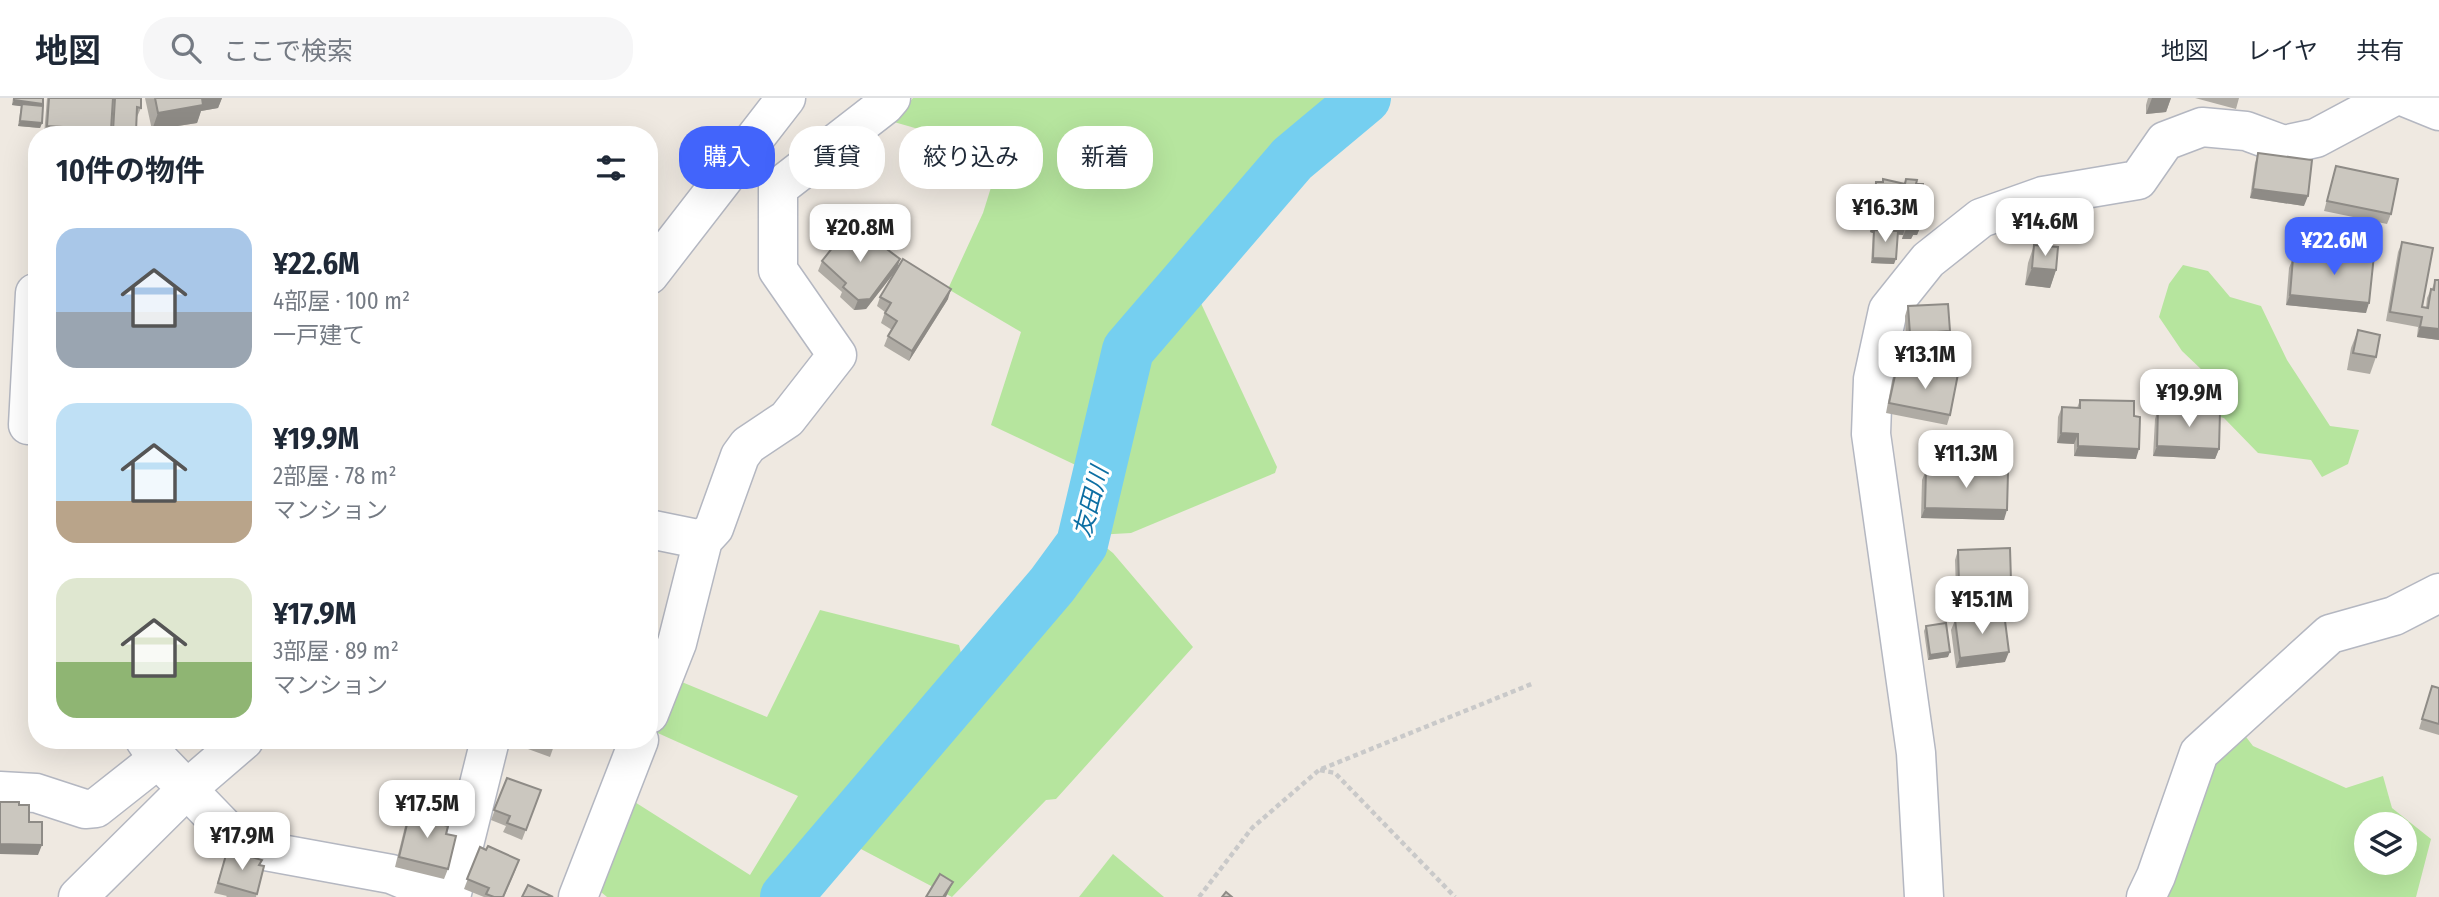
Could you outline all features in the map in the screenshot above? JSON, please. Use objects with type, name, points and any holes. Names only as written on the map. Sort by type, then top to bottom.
[{"type":"street","points":[[658,263],[786,98]]},
{"type":"street","points":[[1924,897],[1916,753],[1871,434],[1873,379],[1888,310],[1928,260],[1981,218],[2043,196],[2138,180],[2165,141],[2202,127],[2246,131],[2284,145],[2316,138],[2391,98]]},
{"type":"street","points":[[2407,98],[2439,111]]},
{"type":"street","points":[[658,692],[677,643],[703,540],[714,528],[740,456],[748,445],[787,419],[837,355],[778,270],[778,188],[884,100]]},
{"type":"street","points":[[22,424],[28,364]]},
{"type":"street","points":[[658,531],[703,540]]},
{"type":"street","points":[[2146,897],[2156,876],[2199,753],[2330,634],[2394,616],[2439,593]]},
{"type":"street","points":[[78,897],[187,789],[234,749]]},
{"type":"street","points":[[0,791],[36,793],[85,810],[96,808],[151,750],[243,847],[391,874],[448,897],[488,749]]},
{"type":"street","points":[[578,897],[636,749]]},
{"type":"path","points":[[1199,897],[1252,828],[1319,770],[1534,683]]},
{"type":"path","points":[[1319,770],[1335,773],[1455,897]]},
{"type":"green space","points":[[913,98],[1336,98],[1312,121],[1117,346],[1084,469],[991,425],[1021,332],[948,289],[983,213],[990,189],[1043,189],[1043,126],[908,126],[894,122]]},
{"type":"green space","points":[[2183,265],[2208,271],[2230,297],[2261,306],[2287,360],[2330,426],[2359,430],[2348,464],[2322,477],[2311,460],[2258,453],[2224,418],[2195,411],[2203,371],[2182,351],[2159,317],[2169,284]]},
{"type":"green space","points":[[1199,299],[1277,467],[1275,473],[1131,533],[1096,535],[1135,354]]},
{"type":"green space","points":[[1094,538],[1113,553],[1193,647],[1056,799],[1046,800],[952,897],[842,839],[1052,593]]},
{"type":"green space","points":[[820,610],[959,645],[965,669],[936,709],[776,897],[607,897],[590,883],[630,799],[750,875],[798,796],[658,733],[658,713],[672,678],[767,717]]},
{"type":"green space","points":[[2243,733],[2253,746],[2346,788],[2383,776],[2392,808],[2397,812],[2354,812],[2354,875],[2417,875],[2417,828],[2431,839],[2416,897],[2153,897],[2205,756]]},
{"type":"green space","points":[[1113,854],[1164,897],[1079,897]]},
{"type":"building","points":[[43,98],[43,104],[14,100]]},
{"type":"building","points":[[49,98],[113,98],[111,126],[47,126]]},
{"type":"building","points":[[115,98],[141,98],[141,108],[137,107],[136,126],[113,126]]},
{"type":"building","points":[[155,98],[202,98],[203,105],[158,113]]},
{"type":"building","points":[[22,104],[43,106],[42,123],[20,121]]},
{"type":"building","points":[[2258,153],[2312,160],[2308,196],[2253,189]]},
{"type":"building","points":[[2336,166],[2398,179],[2391,214],[2327,201]]},
{"type":"building","points":[[1883,179],[1905,184],[1906,179],[1917,180],[1916,184],[1923,184],[1922,203],[1901,202],[1900,214],[1921,215],[1921,225],[1915,225],[1915,230],[1906,229],[1906,225],[1874,223],[1876,182],[1883,182]]},
{"type":"building","points":[[852,218],[869,231],[863,239],[848,228],[843,231]]},
{"type":"building","points":[[848,228],[868,243],[872,238],[900,259],[870,299],[858,300],[843,287],[846,283],[822,261]]},
{"type":"building","points":[[1874,230],[1898,231],[1896,259],[1873,258]]},
{"type":"building","points":[[2402,242],[2433,248],[2422,307],[2428,308],[2431,289],[2434,290],[2435,280],[2439,280],[2439,329],[2420,327],[2422,317],[2390,312]]},
{"type":"building","points":[[2034,245],[2058,247],[2056,270],[2032,268]]},
{"type":"building","points":[[2335,250],[2374,255],[2369,303],[2290,295],[2293,258],[2333,262]]},
{"type":"building","points":[[903,259],[951,289],[912,351],[888,336],[897,321],[885,313],[891,303],[880,297]]},
{"type":"building","points":[[1948,304],[1950,331],[1910,334],[1908,306]]},
{"type":"building","points":[[2358,330],[2380,335],[2376,357],[2353,353]]},
{"type":"building","points":[[1922,368],[1958,374],[1950,415],[1889,403],[1896,371],[1921,376]]},
{"type":"building","points":[[2080,400],[2134,401],[2134,416],[2140,417],[2139,449],[2078,446],[2078,434],[2061,433],[2062,407],[2080,408]]},
{"type":"building","points":[[2158,409],[2220,411],[2219,449],[2157,446]]},
{"type":"building","points":[[1926,470],[2008,472],[2007,510],[1925,508]]},
{"type":"building","points":[[2010,548],[2011,581],[1959,583],[1958,550]]},
{"type":"building","points":[[2004,613],[2009,652],[1960,658],[1955,620]]},
{"type":"building","points":[[1946,623],[1950,652],[1930,655],[1926,626]]},
{"type":"building","points":[[2432,686],[2439,688],[2439,724],[2422,719]]},
{"type":"building","points":[[507,778],[541,790],[526,830],[507,823],[510,816],[494,810]]},
{"type":"building","points":[[0,802],[29,805],[29,822],[42,822],[42,845],[0,844]]},
{"type":"building","points":[[412,804],[427,807],[424,820],[448,826],[446,834],[456,836],[448,869],[399,857]]},
{"type":"building","points":[[488,846],[519,860],[503,897],[486,894],[489,888],[467,879],[480,847],[486,850]]},
{"type":"building","points":[[231,851],[262,860],[259,865],[264,866],[257,894],[218,883],[226,855],[230,856]]},
{"type":"building","points":[[940,874],[953,882],[943,897],[926,897]]},
{"type":"building","points":[[528,885],[553,897],[522,897]]},
{"type":"waterway","name":"友田川","points":[[786,897],[1052,585],[1082,544],[1128,350],[1292,159],[1365,98]]}]
